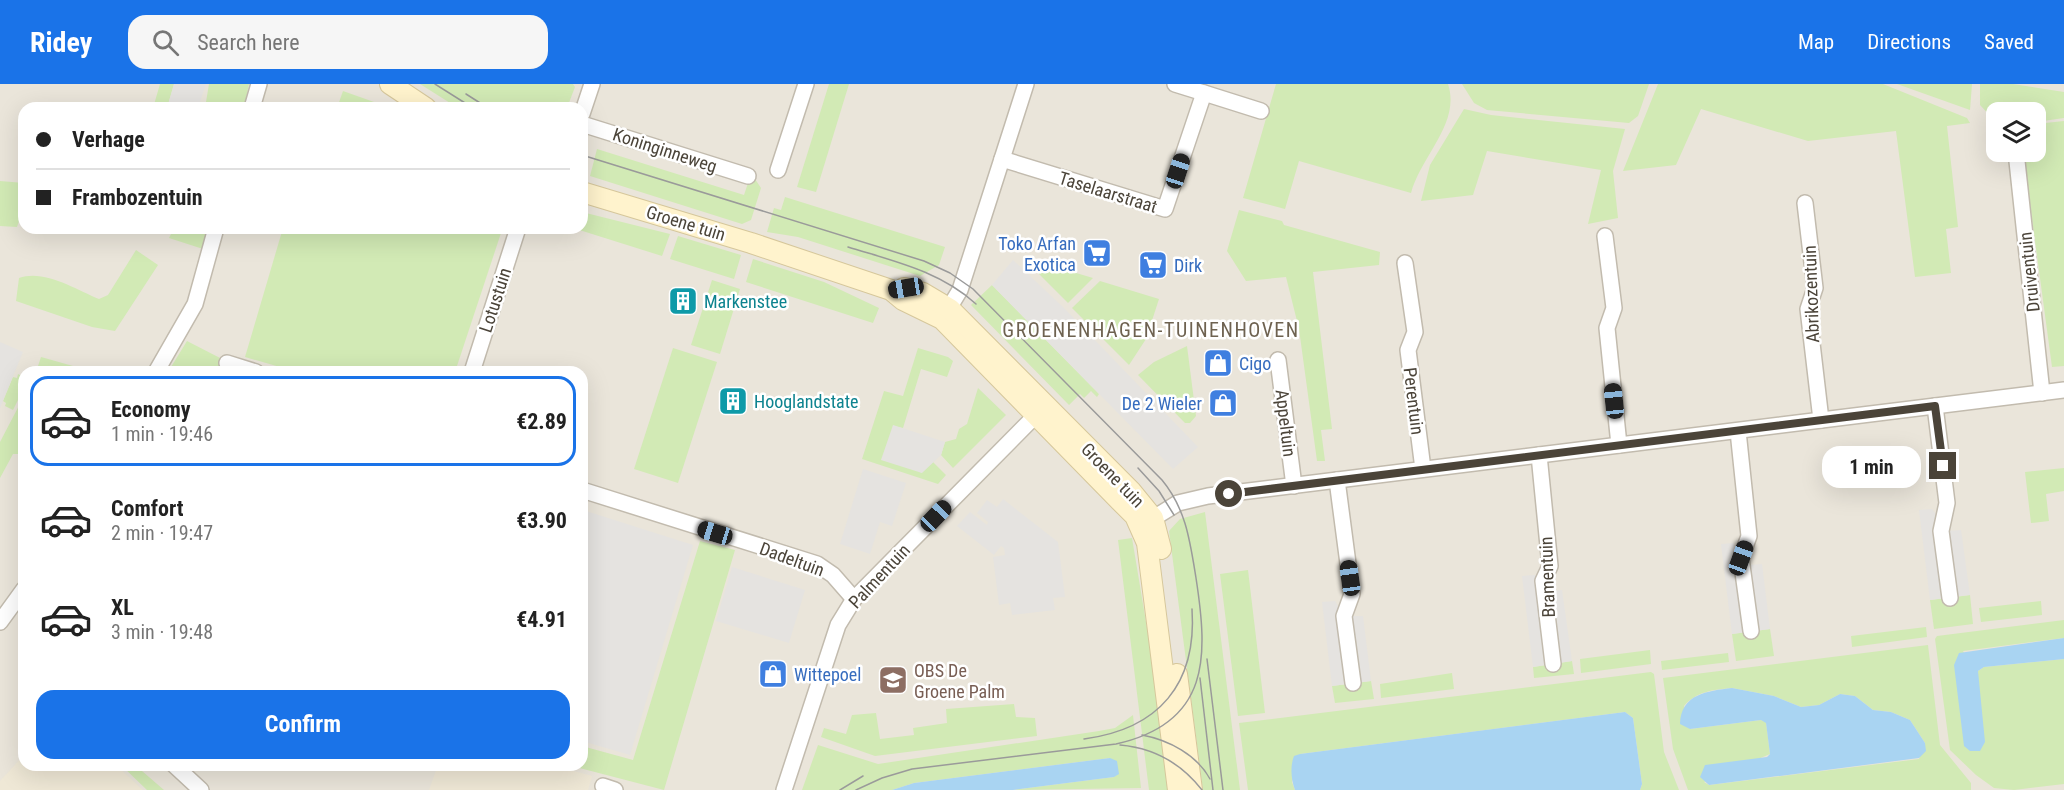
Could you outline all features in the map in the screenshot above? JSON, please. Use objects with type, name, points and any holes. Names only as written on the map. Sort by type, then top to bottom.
[{"type":"street","points":[[254,102],[258,84]]},
{"type":"street","points":[[390,84],[417,102]]},
{"type":"street","points":[[586,102],[592,84]]},
{"type":"street","points":[[778,170],[806,84]]},
{"type":"street","points":[[946,314],[960,290],[1026,84]]},
{"type":"street","points":[[1175,84],[1261,111]]},
{"type":"street","name":"Taselaarstraat","points":[[1002,159],[1165,209],[1203,93]]},
{"type":"street","name":"Koninginneweg","points":[[588,126],[748,176]]},
{"type":"street","name":"Druiventuin","points":[[2017,162],[2042,393]]},
{"type":"street","name":"Groene tuin","points":[[588,194],[751,243],[891,290],[906,288],[934,298],[946,314],[1040,411],[1131,491],[1160,542],[1192,790]]},
{"type":"street","name":"Abrikozentuin","points":[[1805,203],[1815,288],[1808,309],[1821,420]]},
{"type":"street","points":[[159,366],[195,304],[214,234]]},
{"type":"street","name":"Lotustuin","points":[[474,366],[516,234]]},
{"type":"street","points":[[1605,236],[1614,308],[1607,328],[1619,445]]},
{"type":"street","name":"Perentuin","points":[[1405,263],[1415,332],[1408,350],[1423,469]]},
{"type":"street","name":"Appeltuin","points":[[1278,360],[1294,486]]},
{"type":"street","points":[[227,363],[237,366]]},
{"type":"street","points":[[1147,522],[1178,503],[1199,498],[2064,390]]},
{"type":"street","points":[[1935,406],[1947,503],[1941,531],[1950,598]]},
{"type":"street","name":"Palmentuin","points":[[784,790],[838,626],[854,599],[1040,411]]},
{"type":"street","points":[[1738,431],[1749,536],[1741,558],[1751,632]]},
{"type":"street","name":"Bramentuin","points":[[1539,454],[1550,566],[1543,581],[1553,664]]},
{"type":"street","points":[[1337,480],[1352,594],[1344,616],[1353,683]]},
{"type":"street","name":"Dadeltuin","points":[[588,492],[817,564],[833,575],[854,599]]},
{"type":"street","name":"Groene tuin","points":[[1147,522],[1147,543],[1178,790]]},
{"type":"street","points":[[0,622],[18,597]]},
{"type":"street","points":[[180,771],[201,790]]},
{"type":"shaded area","points":[[0,84],[2064,84],[2064,790],[0,790]]},
{"type":"shaded area","points":[[174,84],[206,84],[200,102],[169,102]]},
{"type":"shaded area","points":[[1013,260],[1065,309],[1198,447],[1173,469],[992,285]]},
{"type":"shaded area","points":[[0,342],[23,352],[0,408]]},
{"type":"shaded area","points":[[893,425],[945,442],[941,455],[922,473],[881,460]]},
{"type":"shaded area","points":[[863,469],[906,483],[892,526],[880,522],[870,554],[840,544]]},
{"type":"shaded area","points":[[1003,499],[1058,542],[1065,597],[1053,598],[1055,610],[1012,615],[1010,603],[999,605],[993,557],[1005,555],[1004,548],[1001,546],[994,555],[957,526],[970,512],[987,525],[988,522],[977,513],[987,500],[997,507]]},
{"type":"shaded area","points":[[1932,509],[1948,531],[1961,530],[1970,595],[1930,600],[1919,510]]},
{"type":"shaded area","points":[[588,512],[693,545],[630,755],[588,743]]},
{"type":"shaded area","points":[[1733,543],[1741,558],[1749,565],[1762,564],[1770,629],[1732,634],[1721,544]]},
{"type":"shaded area","points":[[732,567],[805,590],[789,643],[716,621]]},
{"type":"shaded area","points":[[1535,575],[1550,591],[1562,590],[1572,661],[1533,667],[1522,576]]},
{"type":"shaded area","points":[[1335,601],[1344,616],[1363,616],[1371,681],[1332,686],[1322,602]]},
{"type":"shaded area","points":[[18,762],[18,771],[122,771],[143,790],[0,790],[0,781]]},
{"type":"shaded area","points":[[436,771],[574,771],[592,776],[588,790],[429,790]]},
{"type":"green space","points":[[160,84],[174,84],[169,102],[155,102]]},
{"type":"green space","points":[[209,84],[249,84],[245,102],[206,102]]},
{"type":"green space","points":[[420,84],[573,84],[575,87],[569,102],[448,102]]},
{"type":"green space","points":[[829,84],[849,84],[816,192],[797,187]]},
{"type":"green space","points":[[1276,84],[1448,84],[1451,98],[1445,126],[1416,179],[1411,193],[1299,161],[1285,209],[1243,198]]},
{"type":"green space","points":[[1462,84],[1649,84],[1638,116],[1629,123],[1487,110],[1474,103]]},
{"type":"green space","points":[[1658,84],[1883,84],[1967,118],[1970,123],[1947,126],[1958,227],[1946,229],[1951,273],[1915,277],[1896,131],[1808,141],[1701,109],[1676,165],[1623,171]]},
{"type":"green space","points":[[1897,84],[1972,84],[1970,110]]},
{"type":"green space","points":[[1980,84],[2013,84],[2064,92],[2064,118],[2046,121],[2046,102],[1986,102],[1986,111],[1980,105]]},
{"type":"green space","points":[[343,91],[374,102],[339,102]]},
{"type":"green space","points":[[1464,109],[1491,115],[1625,129],[1613,171],[1618,218],[1588,224],[1601,170],[1487,151],[1473,195],[1421,201],[1430,165]]},
{"type":"green space","points":[[2064,121],[2064,366],[2052,367],[2024,162],[2046,162],[2046,123]]},
{"type":"green space","points":[[597,149],[744,195],[748,183],[752,184],[755,179],[761,188],[751,220],[742,224],[590,176]]},
{"type":"green space","points":[[0,181],[18,182],[17,227],[0,226]]},
{"type":"green space","points":[[785,197],[945,247],[939,265],[920,276],[798,237],[767,232],[774,208],[781,210]]},
{"type":"green space","points":[[1239,210],[1380,252],[1379,265],[1313,272],[1332,429],[1321,430],[1325,461],[1317,461],[1299,329],[1286,277],[1246,281],[1227,251]]},
{"type":"green space","points":[[588,214],[670,234],[662,256],[588,233]]},
{"type":"green space","points":[[171,234],[207,234],[203,249],[169,238]]},
{"type":"green space","points":[[281,234],[501,234],[457,366],[276,366],[245,357]]},
{"type":"green space","points":[[678,236],[741,255],[734,279],[670,259]]},
{"type":"green space","points":[[136,250],[158,265],[115,331],[92,327],[16,301],[19,278],[29,276],[59,281],[99,299],[108,295]]},
{"type":"green space","points":[[753,259],[824,282],[879,308],[873,323],[746,282]]},
{"type":"green space","points":[[1046,264],[1093,278],[1068,303],[1039,274],[1038,268]]},
{"type":"green space","points":[[712,280],[740,289],[720,354],[691,345]]},
{"type":"green space","points":[[1100,281],[1159,299],[1146,339],[1129,365],[1072,308]]},
{"type":"green space","points":[[992,285],[1099,394],[1097,397],[1091,391],[1084,398],[1080,394],[1069,405],[971,305]]},
{"type":"green space","points":[[187,341],[222,359],[220,366],[172,366]]},
{"type":"green space","points":[[1187,346],[1196,416],[1190,423],[1185,423],[1138,375],[1154,362]]},
{"type":"green space","points":[[673,348],[717,362],[678,483],[634,469]]},
{"type":"green space","points":[[918,348],[948,357],[953,361],[947,377],[921,369],[903,428],[893,426],[921,473],[933,462],[946,475],[938,484],[862,459],[884,391],[903,396]]},
{"type":"green space","points":[[41,357],[73,366],[38,366]]},
{"type":"green space","points":[[18,374],[18,400],[13,410],[5,406],[6,403],[3,401],[13,377],[17,378]]},
{"type":"green space","points":[[978,388],[1006,415],[953,468],[941,455],[945,442],[956,439],[959,429],[967,424]]},
{"type":"green space","points":[[18,408],[18,454],[13,454],[0,478],[0,442]]},
{"type":"green space","points":[[2064,468],[2064,491],[2046,494],[2049,521],[2031,523],[2025,472]]},
{"type":"green space","points":[[1205,512],[1240,790],[1203,790],[1169,531],[1180,519]]},
{"type":"green space","points":[[1132,538],[1148,634],[1168,790],[1149,790],[1118,540]]},
{"type":"green space","points":[[700,541],[735,550],[664,790],[588,770],[588,748],[633,760]]},
{"type":"green space","points":[[1248,570],[1265,713],[1238,716],[1220,574]]},
{"type":"green space","points":[[1970,595],[1973,624],[1934,629],[1930,600]]},
{"type":"green space","points":[[2041,601],[2042,615],[1981,622],[1979,608]]},
{"type":"green space","points":[[2064,620],[2064,638],[1963,651],[1977,678],[1978,671],[1984,667],[2064,659],[2064,784],[2014,790],[1994,788],[1976,775],[1950,750],[1935,639],[1937,636]]},
{"type":"green space","points":[[1926,627],[1927,637],[1852,647],[1851,636]]},
{"type":"green space","points":[[1770,629],[1774,656],[1736,661],[1732,634]]},
{"type":"green space","points":[[1928,645],[1940,745],[1971,783],[1971,790],[1688,790],[1673,749],[1663,678]],"holes":[[[1732,688],[1774,696],[1801,707],[1819,705],[1840,694],[1855,696],[1873,710],[1891,712],[1910,720],[1925,743],[1919,759],[1709,785],[1704,782],[1770,754],[1766,722],[1761,720],[1690,729],[1684,706],[1700,694]]]},
{"type":"green space","points":[[1650,650],[1651,664],[1581,673],[1580,659]]},
{"type":"green space","points":[[1728,653],[1729,662],[1662,670],[1661,661]]},
{"type":"green space","points":[[1572,661],[1574,674],[1534,678],[1533,667]]},
{"type":"green space","points":[[1651,672],[1654,674],[1664,752],[1679,790],[1640,790],[1642,784],[1633,718],[1625,712],[1300,754],[1292,782],[1295,790],[1248,790],[1239,723]]},
{"type":"green space","points":[[1452,673],[1454,689],[1381,698],[1380,684]]},
{"type":"green space","points":[[1371,681],[1374,699],[1335,703],[1332,686]]},
{"type":"green space","points":[[1014,704],[1016,717],[1035,718],[1037,736],[875,756],[821,737],[824,728],[846,734],[852,715],[876,713],[880,739],[914,735],[913,728],[947,723],[946,709]]},
{"type":"green space","points":[[1133,715],[1141,788],[1013,790],[1114,777],[1110,758],[914,783],[892,790],[802,790],[818,745],[878,764],[1115,728]]},
{"type":"green space","points":[[127,771],[142,771],[164,790],[147,790]]},
{"type":"water","points":[[2064,638],[2064,659],[1984,667],[1978,671],[1985,742],[1980,751],[1970,751],[1964,746],[1954,665],[1959,653]]},
{"type":"water","points":[[1732,688],[1774,696],[1801,707],[1819,705],[1840,694],[1855,696],[1873,710],[1891,712],[1910,720],[1925,743],[1926,751],[1919,758],[1709,785],[1700,777],[1705,765],[1767,757],[1770,754],[1766,723],[1761,720],[1690,729],[1680,724],[1681,714],[1690,700],[1705,693]]},
{"type":"water","points":[[1625,712],[1633,718],[1642,784],[1640,790],[1295,790],[1293,782],[1294,756],[1300,754]]},
{"type":"water","points":[[1110,758],[1117,761],[1119,774],[1114,777],[1013,790],[892,790],[914,783]]},
{"type":"tram line","points":[[435,84],[464,102]]},
{"type":"tram line","points":[[466,94],[479,102]]},
{"type":"tram line","points":[[588,157],[924,261],[950,273],[973,289],[1162,480],[1177,502],[1192,551],[1202,634],[1201,659],[1196,682],[1186,703],[1170,720],[1147,734],[1116,744],[912,769],[882,778],[856,790]]},
{"type":"tram line","points":[[848,247],[899,262],[932,275],[976,304]]},
{"type":"tram line","points":[[1138,468],[1159,491],[1174,515]]},
{"type":"tram line","points":[[1084,739],[1110,734],[1133,725],[1152,713],[1168,698],[1180,680],[1188,660],[1192,636],[1192,609]]},
{"type":"tram line","points":[[1207,659],[1223,790]]},
{"type":"tram line","points":[[1200,678],[1213,790]]},
{"type":"tram line","points":[[1142,735],[1181,750],[1198,763],[1210,779]]},
{"type":"tram line","points":[[1120,745],[1155,753],[1166,758],[1185,772],[1202,790]]},
{"type":"tram line","points":[[840,790],[863,776]]},
{"type":"place","name":"Toko Arfan Exotica","points":[[1097,253]]},
{"type":"place","name":"Dirk","points":[[1153,265]]},
{"type":"place","name":"Markenstee","points":[[683,301]]},
{"type":"place","name":"Cigo","points":[[1218,363]]},
{"type":"place","name":"Hooglandstate","points":[[733,401]]},
{"type":"place","name":"De 2 Wieler","points":[[1223,403]]},
{"type":"place","name":"Wittepoel","points":[[773,674]]},
{"type":"place","name":"OBS De Groene Palm","points":[[893,680]]},
{"type":"district","name":"GROENENHAGEN-TUINENHOVEN","points":[[1151,330]]},
{"type":"route","points":[[1229,494],[1935,406],[1943,466]]}]
